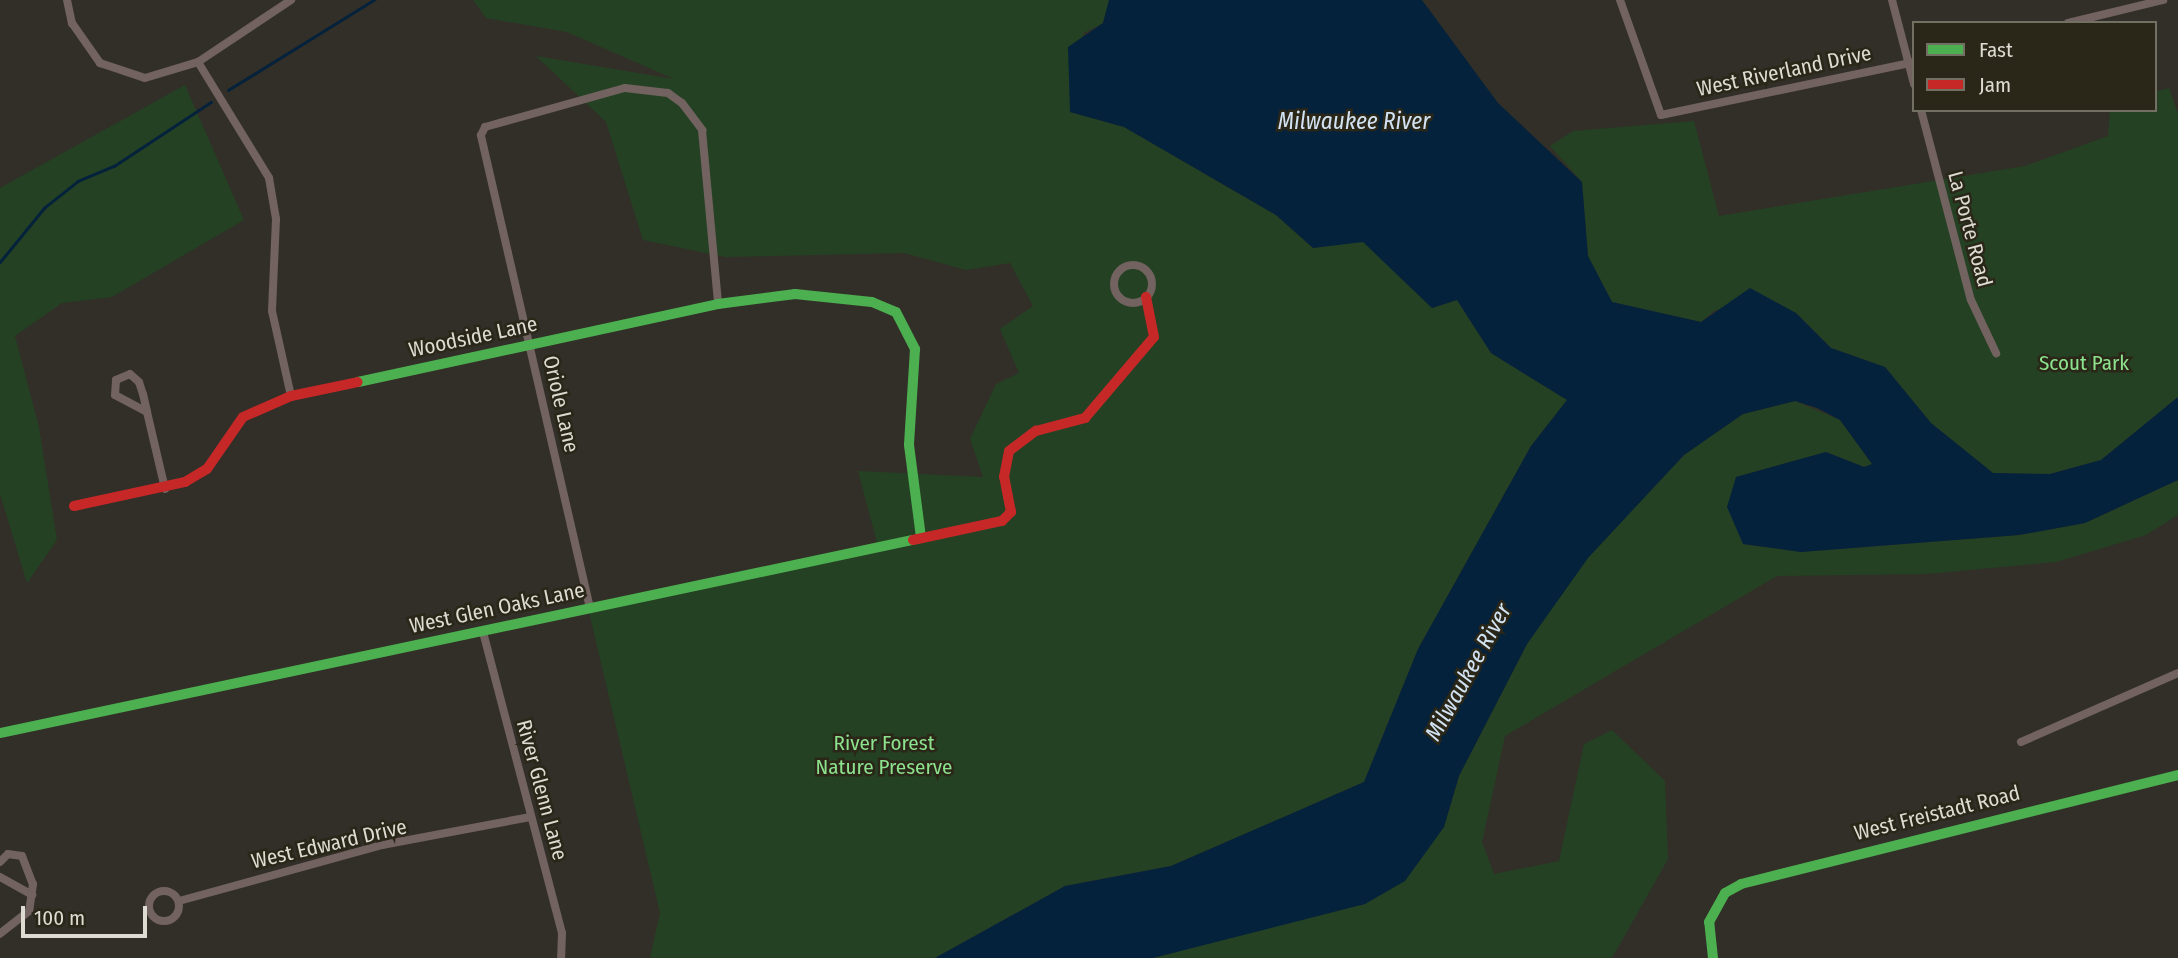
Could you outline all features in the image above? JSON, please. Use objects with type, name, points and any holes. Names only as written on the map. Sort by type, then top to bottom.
[{"type":"street","points":[[66,0],[72,23],[100,63],[121,75],[145,78],[198,62],[290,0]]},
{"type":"street","name":"West Riverland Drive","points":[[1620,0],[1661,115],[1911,63]]},
{"type":"street","points":[[1892,0],[1911,63]]},
{"type":"street","points":[[2109,0],[2113,12]]},
{"type":"street","points":[[2076,21],[2163,0]]},
{"type":"street","points":[[198,62],[269,178],[276,219],[272,311],[291,396]]},
{"type":"street","name":"Oriole Lane","points":[[590,608],[481,135],[485,127],[625,88],[668,93],[682,103],[702,130],[718,304]]},
{"type":"street","name":"La Porte Road","points":[[1922,112],[1971,300],[1996,353]]},
{"type":"street","points":[[1121,269],[1145,269],[1151,280],[1146,297],[1135,303],[1118,297],[1114,279],[1121,269]]},
{"type":"street","name":"Woodside Lane","points":[[74,506],[165,489],[207,469],[243,417],[291,396],[718,304],[795,294],[849,297],[896,312],[908,326],[915,349],[909,445],[921,537]]},
{"type":"street","name":"West Glen Oaks Lane","points":[[0,733],[1002,521],[1011,512],[1004,477],[1009,451],[1018,439],[1085,418],[1154,338],[1146,297]]},
{"type":"street","points":[[147,412],[116,397],[116,380],[136,377],[147,412],[165,489]]},
{"type":"street","name":"River Glenn Lane","points":[[483,632],[562,933],[561,958]]},
{"type":"street","points":[[2021,742],[2178,673]]},
{"type":"street","name":"West Freistadt Road","points":[[1713,958],[1709,922],[1715,906],[1741,884],[1776,873],[2178,775]]},
{"type":"street","name":"West Edward Drive","points":[[179,901],[382,845],[530,817]]},
{"type":"street","points":[[0,862],[15,853],[26,860],[32,895],[21,922],[0,934]]},
{"type":"street","points":[[0,877],[32,895]]},
{"type":"green space","name":"River Forest Nature Preserve","points":[[473,0],[1109,0],[1103,23],[1084,33],[1070,112],[1124,127],[1276,215],[1313,248],[1363,241],[1432,308],[1457,300],[1491,353],[1567,400],[1531,446],[1418,649],[1364,782],[1171,866],[1065,886],[935,958],[650,958],[660,913],[589,612],[879,550],[858,471],[983,477],[970,439],[996,384],[1019,373],[1000,329],[1033,306],[1010,263],[966,270],[904,253],[725,257],[643,240],[606,122],[536,56],[674,79],[567,32],[486,18]]},
{"type":"green space","points":[[185,85],[244,220],[112,297],[62,303],[15,336],[39,427],[57,540],[27,583],[0,494],[0,188]]},
{"type":"green space","name":"Scout Park","points":[[2169,88],[2178,114],[2178,397],[2101,460],[2050,474],[1993,473],[1931,423],[1885,367],[1831,348],[1796,313],[1715,310],[1701,322],[1612,302],[1588,256],[1582,182],[1550,146],[1573,131],[1694,121],[1719,216],[2025,166],[2108,136],[2110,112],[2157,112],[2157,91]]},
{"type":"green space","points":[[1795,401],[1840,420],[1872,464],[1864,467],[1826,452],[1736,477],[1743,544],[1801,552],[2019,535],[2085,523],[2178,480],[2178,515],[2146,535],[2056,562],[1927,574],[1777,576],[1505,736],[1482,842],[1494,874],[1559,861],[1584,744],[1612,730],[1665,781],[1668,859],[1612,958],[1153,958],[1312,916],[1444,827],[1459,776],[1527,644],[1588,557],[1684,455],[1743,414]]},
{"type":"water","name":"Milwaukee River","points":[[1109,0],[1422,0],[1498,103],[1582,182],[1588,256],[1612,302],[1701,322],[1750,288],[1796,313],[1831,348],[1885,367],[1931,423],[1993,473],[2050,474],[2101,460],[2178,397],[2178,480],[2085,523],[2019,535],[1801,552],[1743,544],[1727,507],[1736,477],[1826,452],[1864,467],[1872,464],[1840,420],[1817,408],[1795,401],[1743,414],[1684,455],[1588,558],[1527,644],[1459,776],[1444,827],[1405,881],[1365,904],[1153,958],[935,958],[1065,886],[1171,866],[1364,782],[1418,649],[1531,446],[1567,400],[1491,353],[1457,300],[1432,308],[1363,242],[1313,248],[1276,215],[1124,127],[1070,112],[1068,47],[1103,23]]},
{"type":"waterway","points":[[228,90],[374,0]]},
{"type":"waterway","points":[[0,262],[44,208],[78,181],[114,166],[211,102]]},
{"type":"traffic: fast","points":[[358,382],[718,304],[795,294],[872,302],[896,312],[915,349],[909,445],[921,537]]},
{"type":"traffic: fast","points":[[0,733],[913,540]]},
{"type":"traffic: fast","points":[[1713,958],[1709,922],[1725,893],[1741,884],[2178,775]]},
{"type":"traffic: jam","points":[[913,540],[1002,521],[1011,512],[1004,477],[1009,451],[1036,431],[1085,418],[1154,337],[1146,297]]},
{"type":"traffic: jam","points":[[74,506],[185,482],[207,469],[243,417],[291,396],[358,382]]}]
